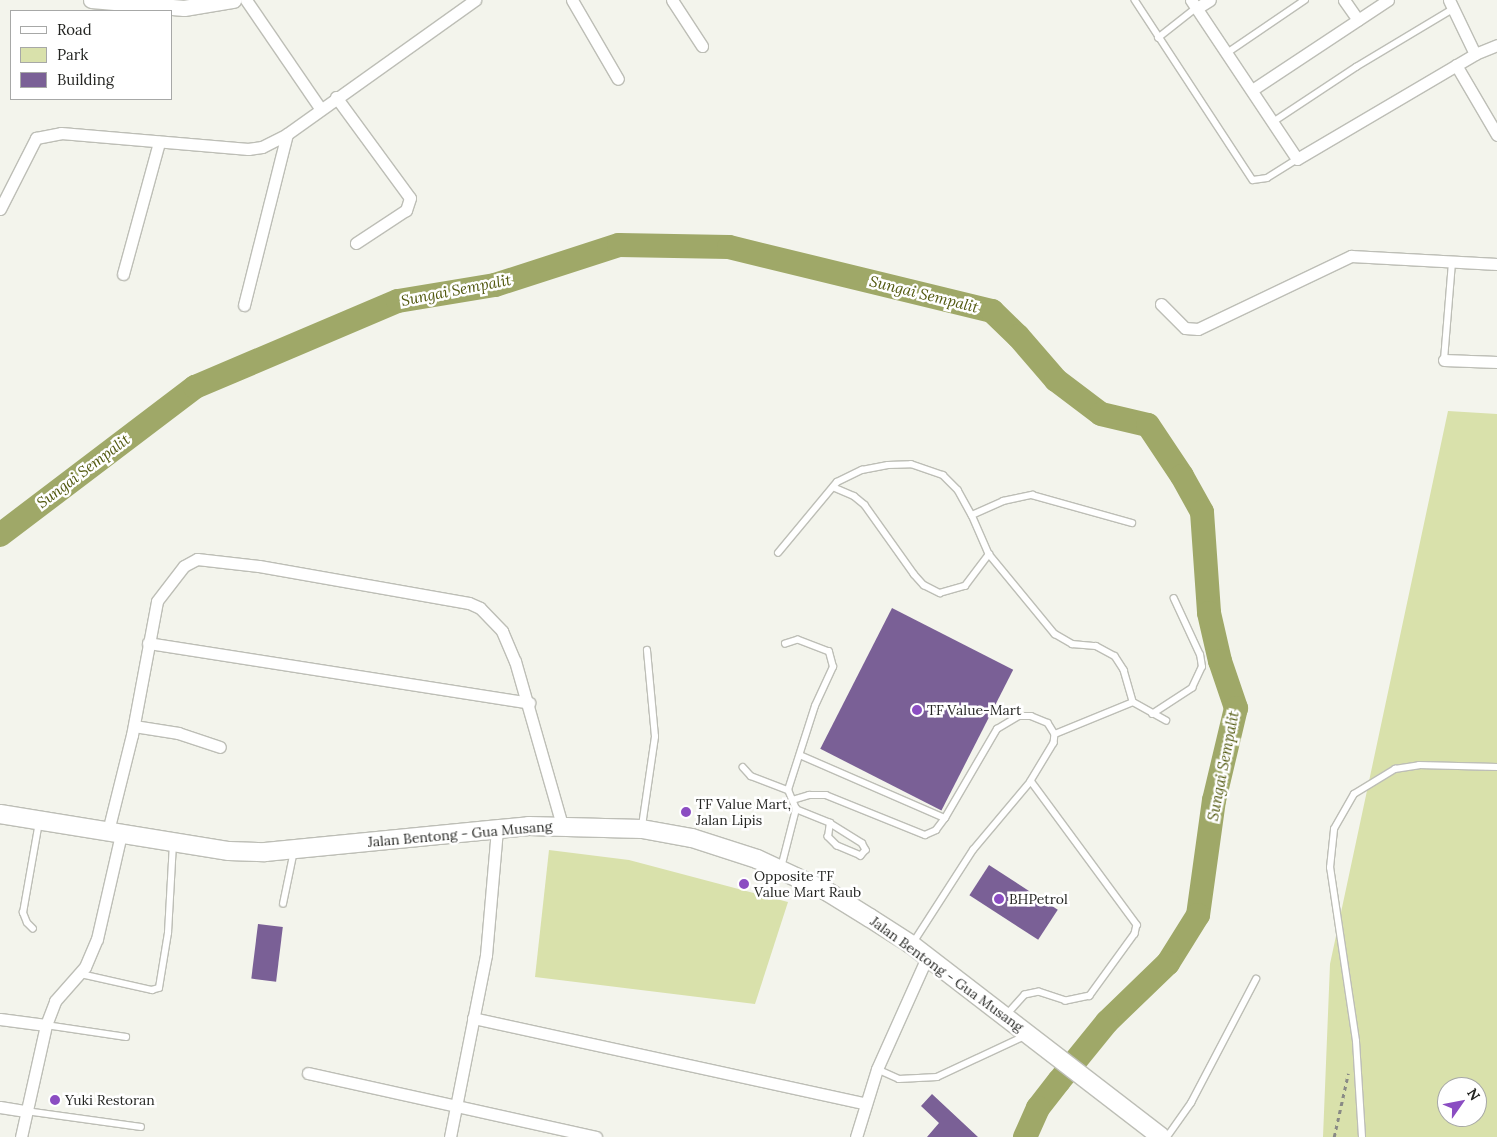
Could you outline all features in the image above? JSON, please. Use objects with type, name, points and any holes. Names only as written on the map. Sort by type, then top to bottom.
[{"type":"main road","name":"Jalan Bentong - Gua Musang","points":[[0,814],[40,818],[114,833],[230,851],[294,849],[497,829],[562,826],[642,829],[736,851],[828,892],[912,945],[1161,1137]]},
{"type":"street","points":[[91,0],[184,8],[233,0]]},
{"type":"street","points":[[246,0],[320,108]]},
{"type":"street","points":[[0,209],[36,138],[61,133],[255,149],[287,134],[320,108],[475,0]]},
{"type":"street","points":[[572,0],[618,79]]},
{"type":"street","points":[[672,0],[702,46]]},
{"type":"street","points":[[1210,0],[1194,4],[1297,159],[1474,54],[1497,45]]},
{"type":"street","points":[[1344,0],[1358,20]]},
{"type":"street","points":[[1252,90],[1388,0]]},
{"type":"street","points":[[1451,4],[1474,54]]},
{"type":"street","points":[[1456,65],[1497,135]]},
{"type":"street","points":[[336,97],[410,198],[406,210],[356,243]]},
{"type":"street","points":[[244,305],[287,134]]},
{"type":"street","points":[[123,274],[159,142]]},
{"type":"street","points":[[1162,304],[1185,328],[1198,329],[1351,256],[1497,264]]},
{"type":"street","points":[[1444,360],[1497,362]]},
{"type":"street","points":[[21,1137],[46,1024],[55,1001],[81,974],[97,939],[114,833],[157,601],[184,566],[197,559],[216,559],[469,603],[490,616],[502,631],[529,703],[562,826]]},
{"type":"street","points":[[148,643],[529,703]]},
{"type":"street","points":[[134,726],[178,733],[220,747]]},
{"type":"street","points":[[450,1137],[486,955],[497,829]]},
{"type":"street","points":[[856,1137],[877,1069],[927,957]]},
{"type":"street","points":[[473,1018],[866,1104]]},
{"type":"street","points":[[0,1019],[46,1024]]},
{"type":"street","points":[[308,1073],[455,1108],[596,1137]]},
{"type":"street","points":[[0,1107],[26,1111]]},
{"type":"lane","points":[[1135,0],[1158,38],[1253,180],[1268,178],[1297,159]]},
{"type":"lane","points":[[1227,53],[1305,0]]},
{"type":"lane","points":[[1158,38],[1194,4]]},
{"type":"lane","points":[[1273,122],[1451,4]]},
{"type":"lane","points":[[1444,360],[1452,262]]},
{"type":"lane","points":[[778,553],[833,487],[862,470],[911,464],[943,475],[958,490],[972,515],[989,554],[1055,634],[1072,644],[1096,646],[1115,656],[1124,670],[1133,702],[1166,720]]},
{"type":"lane","points":[[833,487],[854,496],[865,506],[914,574],[924,584],[940,593],[965,586],[989,554]]},
{"type":"lane","points":[[972,515],[1003,502],[1032,495],[1132,523]]},
{"type":"lane","points":[[1152,714],[1192,688],[1202,667],[1200,655],[1174,599]]},
{"type":"lane","points":[[786,644],[798,640],[815,646],[829,652],[834,662],[815,706],[788,790]]},
{"type":"lane","points":[[642,829],[655,736],[647,650]]},
{"type":"lane","points":[[1055,734],[1133,702]]},
{"type":"lane","points":[[793,800],[809,795],[826,795],[925,835],[936,830],[945,818],[997,729],[1019,716],[1032,716],[1048,723],[1055,734],[1054,743],[1031,781],[973,850],[912,945]]},
{"type":"lane","points":[[800,755],[945,818]]},
{"type":"lane","points":[[1362,1137],[1354,1032],[1330,868],[1334,829],[1354,794],[1395,769],[1419,765],[1497,767]]},
{"type":"lane","points":[[742,767],[751,776],[788,790],[793,800],[796,810],[780,870]]},
{"type":"lane","points":[[1005,1016],[1025,995],[1039,992],[1066,1001],[1090,996],[1135,934],[1137,925],[1031,781]]},
{"type":"lane","points":[[796,810],[830,823],[862,843],[866,850],[861,856],[836,846],[828,837],[830,823]]},
{"type":"lane","points":[[34,929],[26,923],[23,913],[40,818]]},
{"type":"lane","points":[[81,974],[152,990],[158,988],[168,933],[173,843]]},
{"type":"lane","points":[[282,904],[294,849]]},
{"type":"lane","points":[[1167,1137],[1190,1103],[1256,979]]},
{"type":"lane","points":[[46,1024],[126,1037]]},
{"type":"lane","points":[[877,1069],[899,1079],[937,1077],[1029,1034]]},
{"type":"lane","points":[[26,1111],[141,1127]]},
{"type":"path","points":[[1334,1137],[1349,1070]]},
{"type":"green space","points":[[1448,411],[1497,414],[1497,1137],[1323,1137],[1330,964]]},
{"type":"green space","points":[[549,850],[629,860],[788,902],[755,1004],[535,977]]},
{"type":"building","name":"TF Value-Mart","points":[[892,608],[1013,670],[941,811],[820,749]]},
{"type":"building","points":[[989,865],[1058,910],[1038,940],[969,895]]},
{"type":"building","points":[[258,924],[283,927],[276,982],[251,979]]},
{"type":"building","points":[[932,1094],[978,1137],[927,1137],[939,1123],[921,1106]]},
{"type":"waterway","name":"Sungai Sempalit","points":[[0,535],[195,387],[398,301],[495,285],[619,245],[729,247],[992,311],[1018,336],[1056,380],[1101,414],[1148,425],[1182,476],[1202,512],[1209,613],[1220,661],[1236,708],[1214,800],[1198,915],[1168,963],[1107,1022],[1059,1081],[1038,1108],[1025,1137]]},
{"type":"place","name":"TF Value-Mart","points":[[917,710]]},
{"type":"place","name":"TF Value Mart, Jalan Lipis","points":[[686,812]]},
{"type":"place","name":"Opposite TF Value Mart Raub","points":[[744,884]]},
{"type":"place","name":"BHPetrol","points":[[999,899]]},
{"type":"place","name":"Yuki Restoran","points":[[55,1100]]}]
